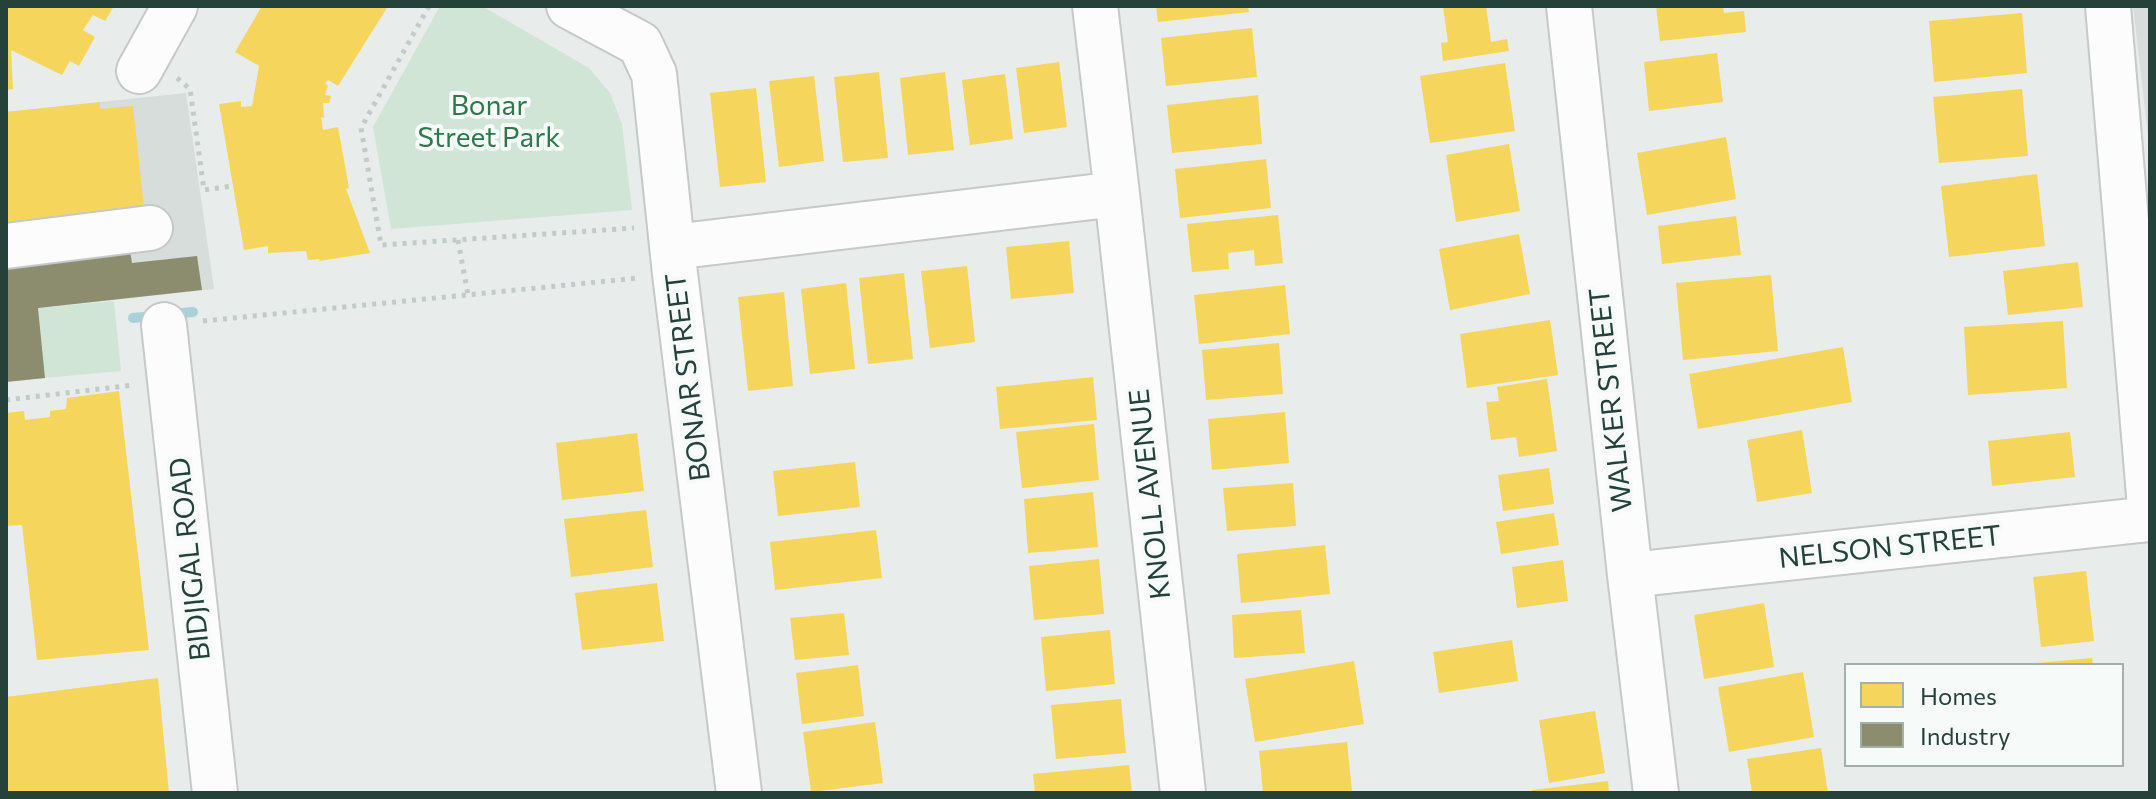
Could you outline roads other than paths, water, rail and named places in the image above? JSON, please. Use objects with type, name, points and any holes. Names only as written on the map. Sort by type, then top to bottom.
[{"type":"street","points":[[144,63],[175,6]]},
{"type":"street","name":"BONAR STREET","points":[[569,6],[640,44],[654,74],[739,793]]},
{"type":"street","name":"KNOLL AVENUE","points":[[1095,6],[1183,793]]},
{"type":"street","name":"WALKER STREET","points":[[1569,6],[1656,793]]},
{"type":"street","points":[[2108,6],[2150,507]]},
{"type":"street","points":[[673,249],[1117,194]]},
{"type":"street","points":[[6,246],[150,228]]},
{"type":"street","name":"BIDJIGAL ROAD","points":[[164,325],[215,793]]},
{"type":"street","name":"NELSON STREET","points":[[1630,575],[2150,519]]},
{"type":"waterway","points":[[171,314],[193,312]]},
{"type":"waterway","points":[[133,318],[155,316]]},
{"type":"park label","name":"Bonar Street Park","points":[[489,122]]}]
